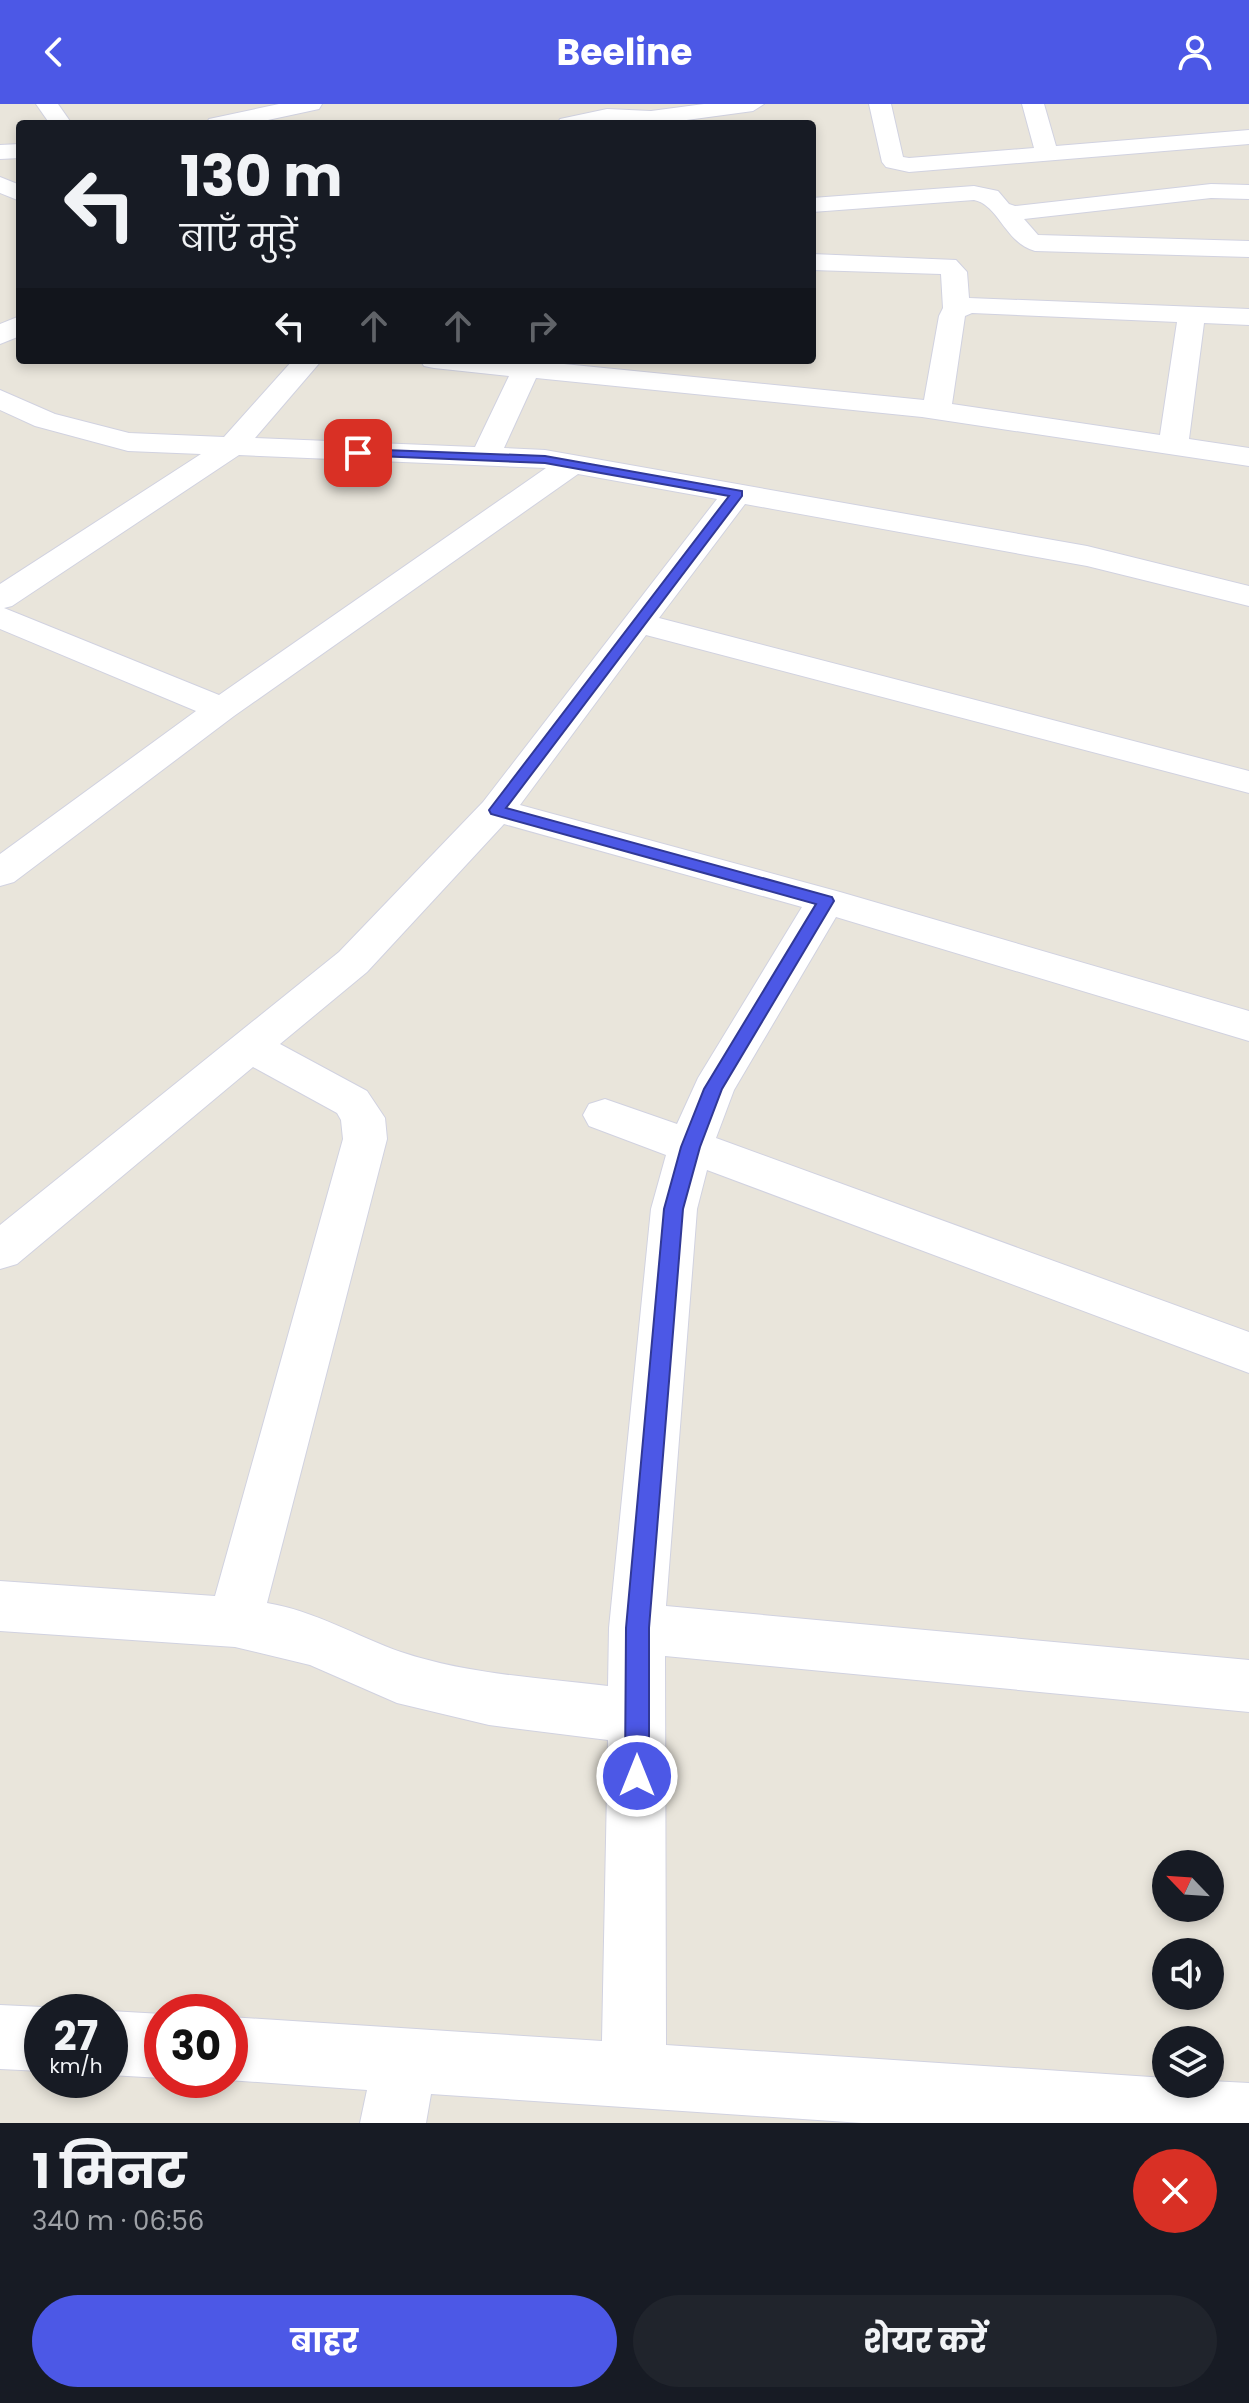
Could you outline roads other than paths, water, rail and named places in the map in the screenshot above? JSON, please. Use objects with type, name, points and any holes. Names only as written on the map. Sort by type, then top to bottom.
[{"type":"street","points":[[236,120],[311,104]]},
{"type":"street","points":[[588,120],[753,104]]},
{"type":"street","points":[[880,104],[891,157],[900,164],[1249,137]]},
{"type":"street","points":[[1033,104],[1047,154]]},
{"type":"street","points":[[1193,116],[1202,140]]},
{"type":"street","points":[[1006,212],[1211,191],[1249,192]]},
{"type":"street","points":[[816,205],[974,193],[989,196],[1006,212],[1027,240],[1035,243],[1249,249]]},
{"type":"street","points":[[816,262],[947,265],[954,272],[956,308],[952,316],[937,410]]},
{"type":"street","points":[[956,308],[972,305],[1249,317]]},
{"type":"street","points":[[1173,446],[1192,314]]},
{"type":"street","points":[[0,599],[230,448],[304,364]]},
{"type":"street","points":[[485,457],[529,364],[937,410],[1249,457]]},
{"type":"street","points":[[0,399],[45,420],[128,442],[545,459],[1087,556],[1249,596]]},
{"type":"street","points":[[0,873],[222,709],[572,464]]},
{"type":"street","points":[[0,1251],[353,962],[496,810],[737,493]]},
{"type":"street","points":[[0,617],[222,709]]},
{"type":"street","points":[[639,623],[1249,782]]},
{"type":"street","points":[[496,810],[826,901],[1249,1026]]},
{"type":"street","points":[[634,2074],[637,1628],[674,1209],[690,1147],[713,1089],[826,901]]},
{"type":"street","points":[[235,1622],[365,1139],[363,1118],[352,1102],[250,1047]]},
{"type":"street","points":[[605,1115],[1249,1353]]},
{"type":"street","points":[[0,1606],[235,1622],[319,1642],[397,1677],[489,1698],[637,1717]]},
{"type":"street","points":[[637,1628],[1249,1686]]},
{"type":"street","points":[[0,2037],[24,2038]]},
{"type":"street","points":[[248,2050],[634,2074],[1006,2111],[1249,2116]]},
{"type":"street","points":[[393,2123],[405,2059]]}]
